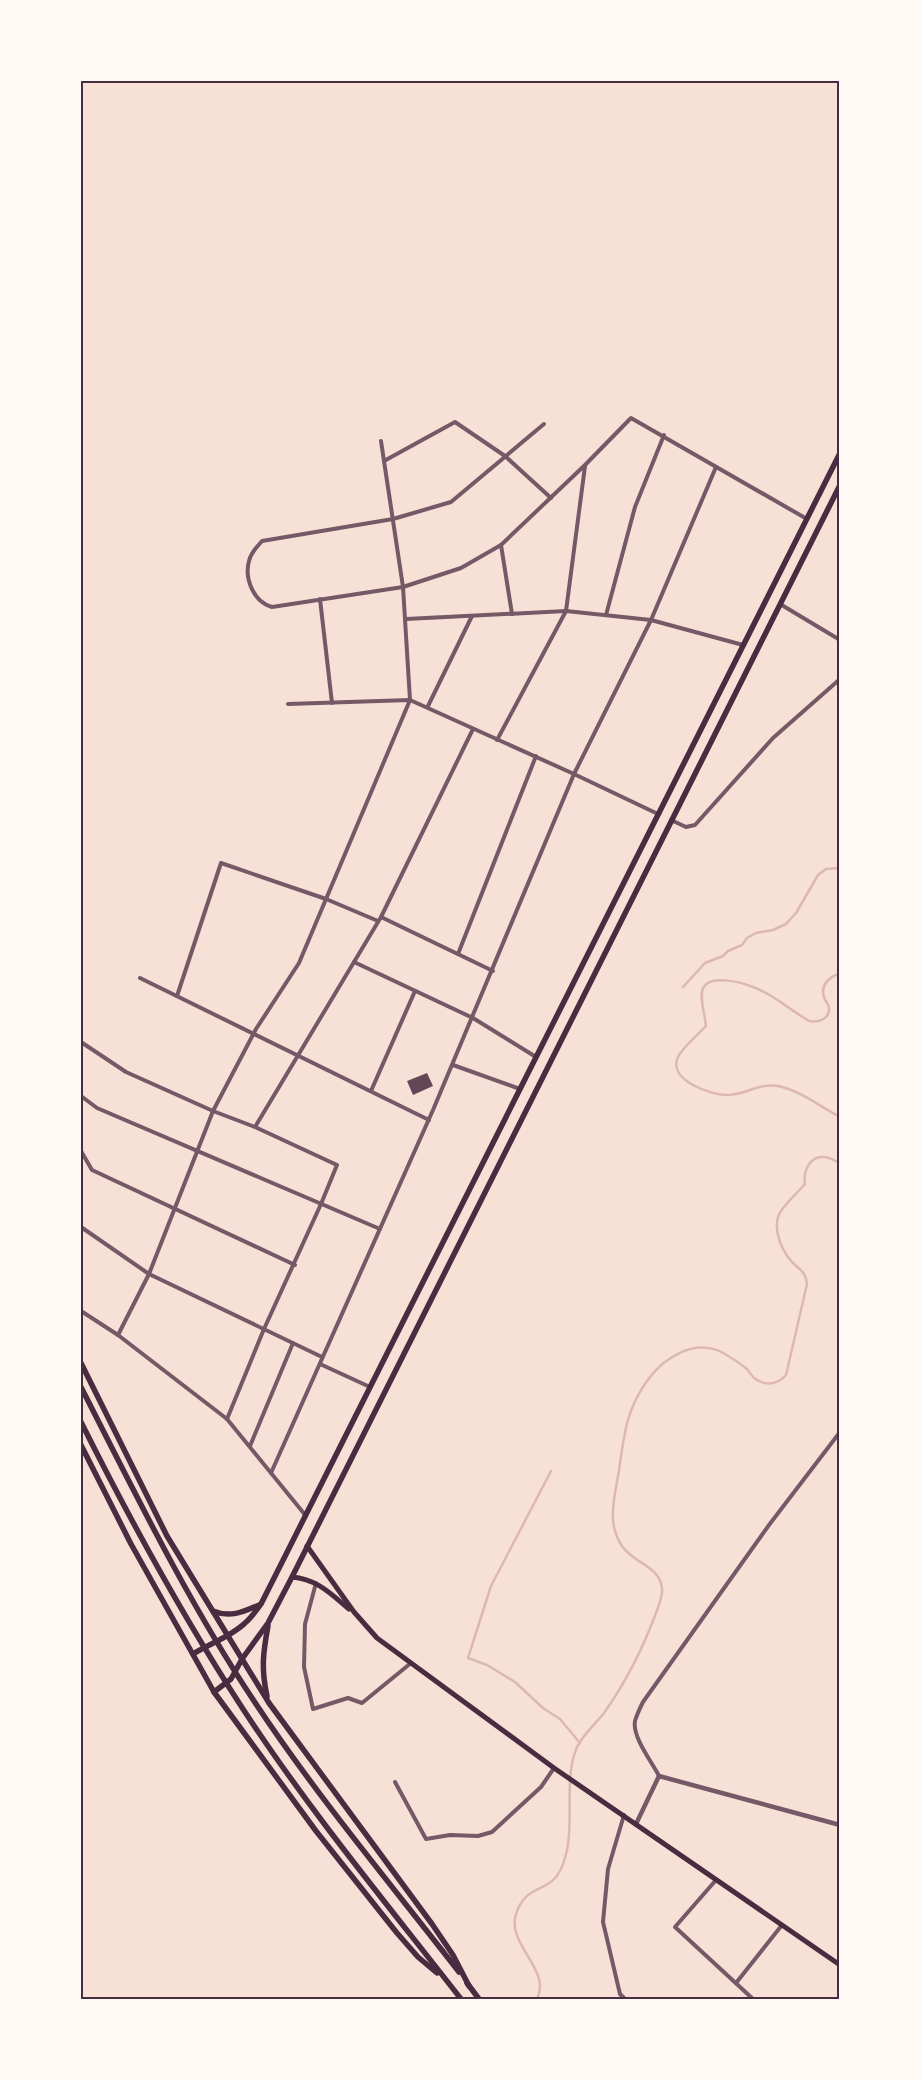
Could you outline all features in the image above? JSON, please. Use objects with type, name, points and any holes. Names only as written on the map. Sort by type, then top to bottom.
[{"type":"highway","points":[[192,1654],[210,1643],[228,1636],[245,1624],[261,1604],[840,453]]},
{"type":"highway","points":[[214,1692],[231,1679],[268,1623],[292,1577],[840,485]]},
{"type":"highway","points":[[81,1363],[167,1536],[242,1660],[269,1702],[432,1924],[453,1955],[469,1986]]},
{"type":"highway","points":[[81,1387],[160,1542],[254,1701],[296,1761],[479,1999]]},
{"type":"highway","points":[[81,1422],[148,1549],[191,1625],[243,1708],[285,1770],[461,1999]]},
{"type":"highway","points":[[81,1445],[131,1544],[214,1692],[316,1831],[397,1933],[418,1957],[447,1981]]},
{"type":"highway","points":[[212,1611],[224,1615],[238,1614],[261,1604]]},
{"type":"highway","points":[[268,1623],[262,1658],[262,1676],[269,1702]]},
{"type":"main road","points":[[307,1546],[354,1612],[377,1638],[554,1768],[840,1965]]},
{"type":"main road","points":[[292,1577],[305,1578],[316,1583],[354,1612]]},
{"type":"street","points":[[544,424],[451,502],[393,519],[262,541],[248,561],[249,582],[260,601],[272,607],[403,587],[461,568],[501,545],[631,418],[664,435],[806,519]]},
{"type":"street","points":[[384,461],[455,422],[505,456],[551,498]]},
{"type":"street","points":[[606,615],[635,507],[664,435]]},
{"type":"street","points":[[118,1335],[150,1274],[213,1111],[253,1034],[299,963],[410,700],[403,587],[381,441]]},
{"type":"street","points":[[497,740],[566,611],[585,465]]},
{"type":"street","points":[[271,1473],[453,1065],[574,774],[651,620],[716,467]]},
{"type":"street","points":[[501,545],[512,614]]},
{"type":"street","points":[[320,599],[332,703]]},
{"type":"street","points":[[780,604],[840,640]]},
{"type":"street","points":[[406,619],[566,611],[651,620],[744,644]]},
{"type":"street","points":[[428,706],[472,616]]},
{"type":"street","points":[[672,820],[686,828],[695,825],[773,738],[840,679]]},
{"type":"street","points":[[288,704],[410,700],[428,706],[473,729],[536,756],[658,814]]},
{"type":"street","points":[[255,1127],[378,921],[473,729]]},
{"type":"street","points":[[458,954],[536,756]]},
{"type":"street","points":[[177,996],[221,863],[326,899],[378,921]]},
{"type":"street","points":[[380,916],[493,971]]},
{"type":"street","points":[[354,962],[473,1018],[536,1057]]},
{"type":"street","points":[[140,978],[429,1120]]},
{"type":"street","points":[[371,1091],[416,991]]},
{"type":"street","points":[[81,1042],[126,1072],[213,1111],[255,1127],[337,1165],[227,1419]]},
{"type":"street","points":[[453,1065],[520,1089]]},
{"type":"street","points":[[81,1096],[97,1108],[380,1229]]},
{"type":"street","points":[[81,1151],[92,1170],[295,1265]]},
{"type":"street","points":[[81,1227],[150,1274],[322,1357]]},
{"type":"street","points":[[81,1311],[118,1335],[227,1419],[306,1516]]},
{"type":"street","points":[[250,1446],[293,1343]]},
{"type":"street","points":[[320,1364],[370,1387]]},
{"type":"street","points":[[840,1432],[769,1525],[643,1702],[635,1721],[638,1740],[659,1776],[840,1825]]},
{"type":"street","points":[[316,1583],[305,1624],[304,1650],[304,1667],[313,1709],[348,1698],[362,1703],[411,1663]]},
{"type":"street","points":[[395,1782],[426,1839],[450,1835],[478,1836],[492,1832],[541,1786],[554,1768]]},
{"type":"street","points":[[636,1824],[659,1776]]},
{"type":"street","points":[[624,1815],[608,1869],[603,1922],[620,1994],[625,1999]]},
{"type":"street","points":[[716,1880],[675,1928],[753,1999]]},
{"type":"street","points":[[736,1983],[782,1925]]},
{"type":"street","points":[[617,1999],[620,1994]]},
{"type":"building","points":[[427,1073],[433,1086],[413,1095],[407,1081]]},
{"type":"waterway","points":[[683,987],[705,963],[723,956],[728,951],[742,945],[747,938],[756,933],[773,930],[786,924],[796,913],[818,875],[826,869],[840,868]]},
{"type":"waterway","points":[[840,974],[829,979],[824,985],[823,993],[829,1007],[829,1012],[823,1019],[816,1021],[809,1021],[768,994],[748,985],[726,980],[712,981],[706,984],[702,992],[706,1026],[680,1053],[676,1065],[679,1073],[685,1079],[693,1085],[712,1093],[729,1095],[759,1087],[778,1086],[802,1095],[840,1117]]},
{"type":"waterway","points":[[537,1999],[540,1988],[539,1978],[517,1936],[516,1914],[520,1904],[526,1897],[550,1883],[560,1871],[566,1856],[570,1825],[570,1777],[577,1747],[604,1713],[627,1677],[656,1613],[662,1594],[660,1581],[656,1575],[627,1552],[617,1537],[614,1528],[614,1499],[630,1413],[634,1402],[654,1372],[672,1357],[692,1349],[714,1349],[725,1354],[747,1369],[755,1379],[763,1383],[774,1383],[786,1375],[807,1284],[804,1274],[788,1257],[781,1245],[777,1231],[778,1217],[784,1207],[805,1184],[806,1170],[814,1159],[824,1157],[840,1163]]},
{"type":"waterway","points":[[551,1471],[491,1586],[468,1658],[487,1665],[515,1682],[543,1708],[560,1719],[580,1743]]}]
